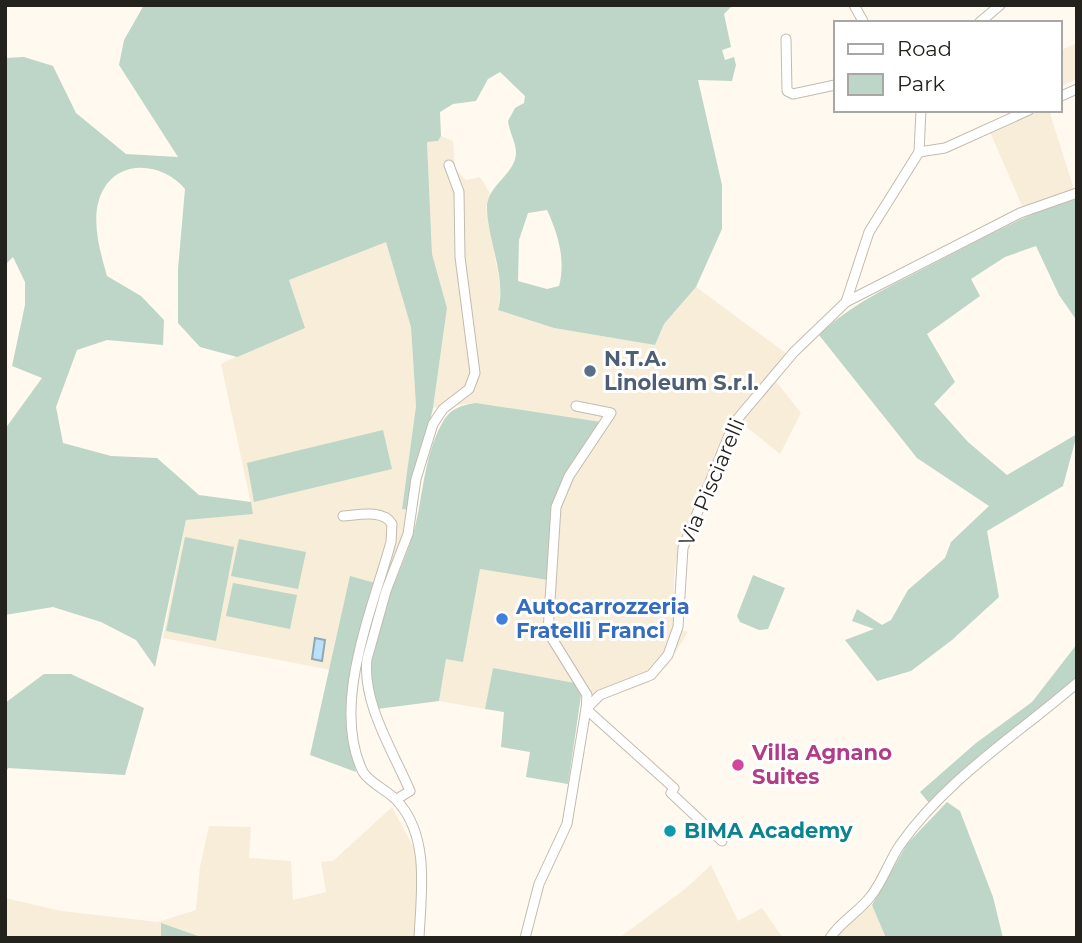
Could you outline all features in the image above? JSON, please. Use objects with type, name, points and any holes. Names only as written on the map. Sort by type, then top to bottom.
[{"type":"street","points":[[854,5],[863,21]]},
{"type":"street","points":[[981,21],[1000,5]]},
{"type":"street","points":[[786,39],[787,91],[793,94],[834,85]]},
{"type":"street","points":[[1061,96],[1077,89]]},
{"type":"street","points":[[920,112],[919,152],[945,148],[1025,112]]},
{"type":"street","name":"Via Pisciarelli","points":[[846,302],[869,232],[919,152]]},
{"type":"street","points":[[397,799],[410,791],[373,706],[366,669],[367,659],[386,591],[408,534],[416,479],[433,424],[443,410],[469,389],[475,373],[460,257],[459,192],[449,165]]},
{"type":"street","name":"Via Pisciarelli","points":[[586,709],[600,695],[651,675],[668,655],[678,627],[683,548],[734,423],[794,352],[846,302],[1020,213],[1077,193]]},
{"type":"street","points":[[524,938],[539,884],[567,824],[586,709],[587,695],[548,632],[556,507],[569,475],[611,413],[576,406]]},
{"type":"street","points":[[343,516],[377,514],[384,516],[392,524],[391,542],[352,690],[349,711],[364,773],[397,799],[410,819],[420,851],[419,938]]},
{"type":"street","points":[[830,938],[836,928],[873,895],[899,846],[930,810],[980,760],[1077,683]]},
{"type":"street","points":[[586,709],[674,788],[671,793],[722,841]]},
{"type":"shaded area","points":[[1077,43],[1077,79],[1061,86],[1061,50]]},
{"type":"shaded area","points":[[1031,112],[1050,112],[1076,196],[1026,215],[990,132]]},
{"type":"shaded area","points":[[441,136],[453,141],[455,169],[466,180],[480,177],[490,193],[486,207],[501,290],[498,310],[554,328],[655,345],[664,324],[696,287],[794,359],[775,380],[801,413],[780,454],[744,425],[713,490],[702,487],[678,549],[674,578],[673,627],[688,632],[667,666],[648,683],[609,697],[581,696],[575,683],[493,668],[485,709],[439,701],[446,658],[463,661],[480,569],[552,508],[562,479],[601,422],[476,403],[433,408],[447,308],[432,254],[427,142],[438,141]]},
{"type":"shaded area","points":[[386,241],[411,327],[416,406],[402,509],[417,512],[413,535],[391,588],[350,577],[331,670],[163,638],[186,520],[253,513],[221,364],[304,325],[289,280]]},
{"type":"shaded area","points":[[392,807],[417,854],[416,938],[5,938],[5,898],[61,911],[158,922],[196,910],[200,867],[209,826],[251,827],[249,858],[291,861],[293,900],[326,892],[321,862],[333,861]]},
{"type":"shaded area","points":[[711,865],[738,921],[762,908],[783,938],[619,938],[685,889]]},
{"type":"shaded area","points":[[872,905],[886,938],[837,938],[844,927]]},
{"type":"green space","points":[[144,5],[733,5],[724,14],[731,47],[722,50],[725,60],[734,57],[736,65],[732,81],[698,80],[722,185],[722,229],[696,287],[664,324],[655,345],[554,328],[498,310],[499,273],[488,221],[488,201],[515,160],[516,148],[508,121],[515,108],[524,103],[525,96],[500,72],[488,79],[476,101],[453,104],[440,112],[441,136],[438,141],[427,142],[432,254],[447,308],[433,408],[409,510],[402,509],[416,406],[411,327],[386,242],[289,280],[305,328],[237,357],[200,347],[178,323],[178,269],[185,189],[166,174],[143,168],[121,172],[111,179],[99,200],[96,222],[107,276],[141,296],[164,320],[163,345],[107,340],[77,350],[56,407],[63,443],[111,456],[157,458],[199,495],[251,502],[253,514],[186,520],[155,667],[136,640],[101,622],[53,607],[5,615],[5,429],[42,378],[12,366],[25,305],[25,282],[13,257],[5,265],[5,58],[24,57],[53,66],[76,113],[126,154],[178,157],[119,65],[124,40]],"holes":[[[547,210],[557,238],[562,267],[559,286],[547,289],[518,281],[519,240],[528,213]]]},
{"type":"green space","points":[[1077,196],[1077,329],[1075,318],[1059,295],[1036,246],[1005,257],[971,279],[980,296],[927,334],[955,382],[934,404],[968,442],[1007,475],[1077,434],[1063,486],[987,531],[999,597],[952,640],[911,671],[877,681],[845,640],[874,629],[852,621],[857,609],[882,625],[891,620],[908,590],[945,558],[951,542],[989,506],[917,458],[819,335],[844,314],[886,288],[1002,228]]},
{"type":"green space","points":[[476,403],[601,422],[562,479],[552,508],[548,580],[480,569],[463,662],[446,659],[439,701],[377,709],[369,677],[371,654],[380,619],[413,534],[432,447],[437,433],[450,413],[462,406]]},
{"type":"green space","points":[[383,430],[392,469],[254,502],[247,463]]},
{"type":"green space","points":[[185,537],[234,547],[216,641],[166,631]]},
{"type":"green space","points":[[239,539],[306,552],[298,589],[231,576]]},
{"type":"green space","points":[[753,575],[785,588],[768,629],[759,630],[740,622],[737,616]]},
{"type":"green space","points":[[350,576],[375,583],[348,696],[346,716],[356,772],[310,755]]},
{"type":"green space","points":[[233,583],[297,595],[290,629],[226,616]]},
{"type":"green space","points":[[1077,644],[1077,678],[955,777],[929,803],[920,792],[976,743],[1032,702]]},
{"type":"green space","points":[[493,668],[575,683],[581,696],[568,784],[526,777],[530,752],[501,747],[504,712],[485,709]]},
{"type":"green space","points":[[44,674],[71,674],[144,708],[125,775],[8,768],[5,774],[5,703]]},
{"type":"green space","points":[[947,802],[960,811],[993,897],[1003,938],[886,938],[872,905],[907,844]]},
{"type":"green space","points":[[161,923],[198,936],[161,938]]},
{"type":"water","points":[[315,638],[325,640],[322,661],[312,659]]},
{"type":"place","name":"N.T.A. Linoleum S.r.l.","points":[[590,371]]},
{"type":"place","name":"Autocarrozzeria Fratelli Franci","points":[[502,619]]},
{"type":"place","name":"Villa Agnano Suites","points":[[738,765]]},
{"type":"place","name":"BIMA Academy","points":[[670,831]]}]
